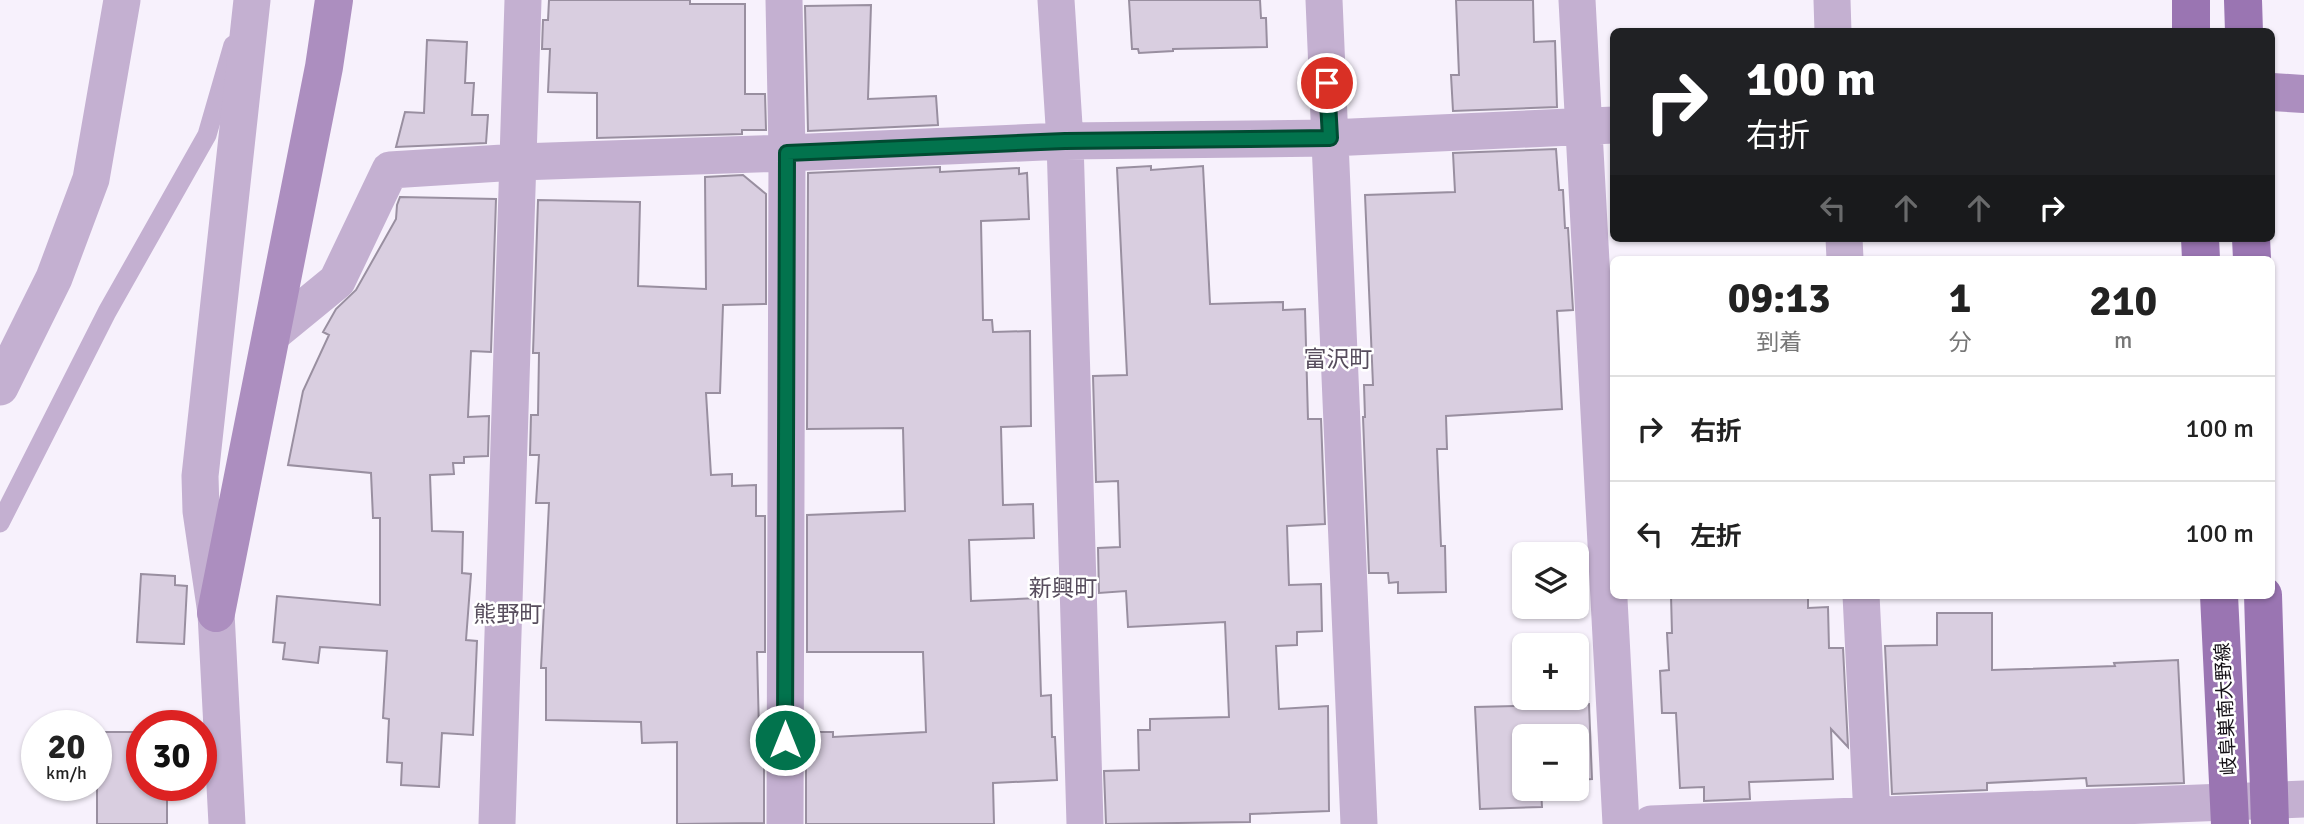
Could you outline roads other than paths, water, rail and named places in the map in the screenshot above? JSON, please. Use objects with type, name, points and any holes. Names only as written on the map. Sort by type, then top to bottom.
[{"type":"main road","points":[[2191,0],[2191,28]]},
{"type":"main road","points":[[2243,0],[2244,28]]},
{"type":"main road","name":"岐阜巣南大野線","points":[[2218,599],[2230,813]]},
{"type":"main road","name":"岐阜巣南大野線","points":[[2263,599],[2281,808]]},
{"type":"street","points":[[0,387],[54,278],[90,179],[121,0]]},
{"type":"street","points":[[227,824],[216,613],[201,512],[200,476],[252,0]]},
{"type":"street","points":[[216,613],[324,67],[334,0]]},
{"type":"street","points":[[496,824],[523,0]]},
{"type":"street","points":[[784,0],[787,153],[785,824]]},
{"type":"street","points":[[1056,0],[1065,141],[1085,824]]},
{"type":"street","points":[[1324,0],[1359,824]]},
{"type":"street","points":[[1577,0],[1598,125],[1610,490]]},
{"type":"street","points":[[1832,0],[1833,28]]},
{"type":"street","points":[[2275,92],[2304,94]]},
{"type":"street","points":[[271,335],[337,281],[390,170],[519,162],[1065,141],[1330,138],[1598,125]]},
{"type":"street","points":[[1614,599],[1621,824]]},
{"type":"street","points":[[1861,599],[1872,816]]},
{"type":"street","points":[[1651,824],[1872,816],[2230,813],[2281,808]]},
{"type":"lane","points":[[0,523],[107,312],[208,135],[246,0]]},
{"type":"district","name":"富沢町","points":[[1338,359]]},
{"type":"district","name":"新興町","points":[[1063,588]]},
{"type":"district","name":"熊野町","points":[[508,614]]}]
